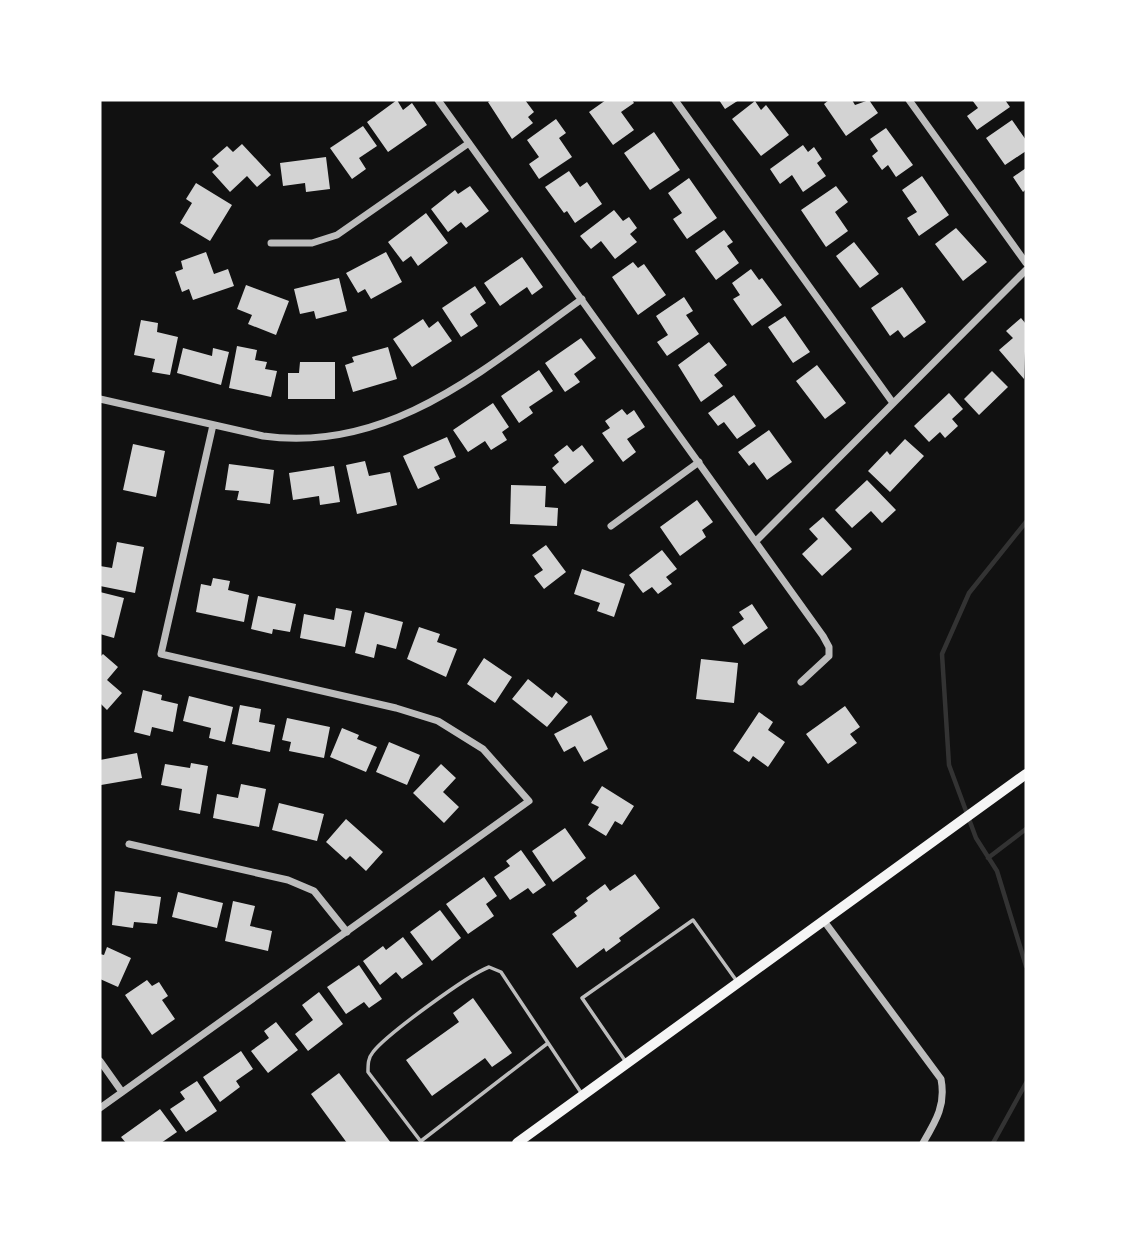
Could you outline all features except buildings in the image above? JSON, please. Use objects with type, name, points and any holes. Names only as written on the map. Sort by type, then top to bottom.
[{"type":"main road","points":[[517,1143],[1026,774]]},
{"type":"street","points":[[438,100],[756,541],[829,647],[830,656],[825,664],[801,682]]},
{"type":"street","points":[[675,100],[892,403]]},
{"type":"street","points":[[909,100],[1026,263]]},
{"type":"street","points":[[271,243],[312,243],[337,236],[469,143]]},
{"type":"street","points":[[756,541],[1026,270]]},
{"type":"street","points":[[100,399],[288,440],[319,439],[379,427],[434,402],[582,299]]},
{"type":"street","points":[[100,1108],[529,801],[483,749],[438,721],[396,708],[161,654],[213,425]]},
{"type":"street","points":[[611,526],[699,462]]},
{"type":"street","points":[[129,844],[288,880],[314,891],[347,932]]},
{"type":"street","points":[[824,921],[941,1079],[944,1094],[941,1111],[923,1143]]},
{"type":"street","points":[[100,1062],[122,1092]]},
{"type":"lane","points":[[627,1063],[582,998],[693,920],[738,983]]},
{"type":"lane","points":[[548,1043],[422,1142],[368,1072],[368,1061],[374,1051],[475,972],[489,967],[501,972],[583,1095]]},
{"type":"waterway","points":[[1026,522],[969,593],[942,654],[949,765],[976,838],[997,871],[1026,966]]},
{"type":"waterway","points":[[988,858],[1026,829]]},
{"type":"waterway","points":[[993,1143],[1026,1083]]}]
